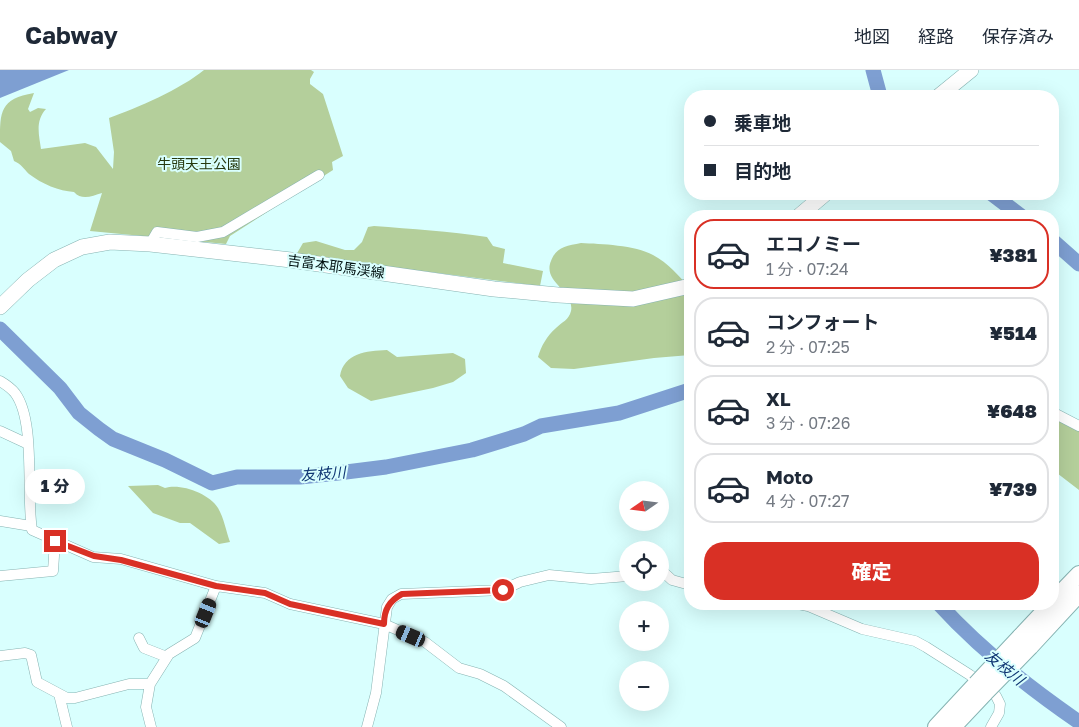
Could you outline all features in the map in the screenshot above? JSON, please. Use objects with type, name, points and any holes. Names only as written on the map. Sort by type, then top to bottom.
[{"type":"highway","points":[[1059,595],[1079,574]]},
{"type":"highway","points":[[936,727],[980,689],[1025,642],[1079,594]]},
{"type":"highway","points":[[1025,642],[1047,610]]},
{"type":"highway","points":[[953,727],[980,689]]},
{"type":"main road","points":[[946,90],[971,70]]},
{"type":"main road","points":[[805,210],[818,200]]},
{"type":"main road","name":"吉富本耶馬渓線","points":[[0,307],[28,280],[54,260],[82,247],[110,242],[150,244],[558,295],[632,298],[684,287]]},
{"type":"street","points":[[150,244],[157,232],[197,236],[223,232],[320,175]]},
{"type":"street","points":[[0,381],[16,394],[28,434],[29,514],[32,530],[94,556],[121,560],[216,586],[265,593],[290,604],[384,624],[425,642],[459,668],[480,674],[504,686],[560,727]]},
{"type":"street","points":[[1059,416],[1079,426]]},
{"type":"street","points":[[0,431],[28,444]]},
{"type":"street","points":[[0,521],[31,526]]},
{"type":"street","points":[[0,576],[53,571],[55,541]]},
{"type":"street","points":[[367,727],[376,693],[387,607],[392,600],[402,594],[503,590],[520,582],[549,575],[591,579],[619,577]]},
{"type":"street","points":[[669,577],[684,583]]},
{"type":"street","points":[[151,727],[146,707],[150,684],[169,654],[196,638],[216,586]]},
{"type":"street","points":[[817,610],[862,629],[915,641],[970,675],[996,696],[1000,704],[999,713],[991,727]]},
{"type":"street","points":[[139,638],[144,648],[151,653],[167,657]]},
{"type":"street","points":[[0,656],[25,653],[30,655],[37,682],[67,698],[75,698],[128,684],[150,684]]},
{"type":"street","points":[[59,694],[67,727]]},
{"type":"green space","name":"牛頭天王公園","points":[[204,70],[311,70],[314,72],[310,79],[310,84],[323,94],[343,156],[332,162],[333,170],[230,236],[226,244],[90,231],[102,193],[84,197],[74,192],[57,189],[45,184],[34,178],[14,161],[11,151],[0,142],[4,108],[14,99],[34,93],[28,109],[30,112],[38,108],[46,109],[39,123],[41,149],[85,143],[96,147],[113,169],[114,152],[109,118],[171,91]]},
{"type":"green space","points":[[368,227],[487,237],[493,246],[505,249],[503,263],[543,271],[540,286],[296,255],[303,243],[316,241],[345,250],[354,250],[362,242]]},
{"type":"green space","points":[[581,243],[637,249],[653,255],[677,274],[684,282],[684,356],[574,369],[551,368],[538,357],[547,338],[567,319],[571,311],[571,304],[568,298],[554,281],[549,268],[553,256],[566,246]]},
{"type":"green space","points":[[387,350],[397,357],[453,353],[465,359],[466,373],[453,382],[433,388],[371,401],[348,388],[340,376],[346,362],[357,355],[371,351]]},
{"type":"green space","points":[[1059,414],[1079,427],[1079,490],[1059,475]]},
{"type":"green space","points":[[158,485],[165,488],[178,487],[194,490],[208,498],[220,512],[230,542],[219,544],[190,523],[180,523],[153,513],[128,486]]},
{"type":"water","points":[[0,70],[69,70],[0,98]]},
{"type":"waterway","points":[[873,70],[878,90]]},
{"type":"waterway","points":[[1000,200],[1013,210]]},
{"type":"waterway","points":[[1059,246],[1079,264]]},
{"type":"waterway","name":"友枝川","points":[[0,329],[60,388],[79,413],[99,429],[113,439],[165,460],[212,483],[237,477],[300,477],[386,467],[472,450],[524,434],[541,426],[619,413],[684,392]]},
{"type":"waterway","name":"友枝川","points":[[945,610],[1005,667],[1079,722]]},
{"type":"route","points":[[55,541],[94,556],[121,560],[216,586],[265,593],[290,604],[384,624],[387,607],[392,600],[402,594],[503,590]]}]
